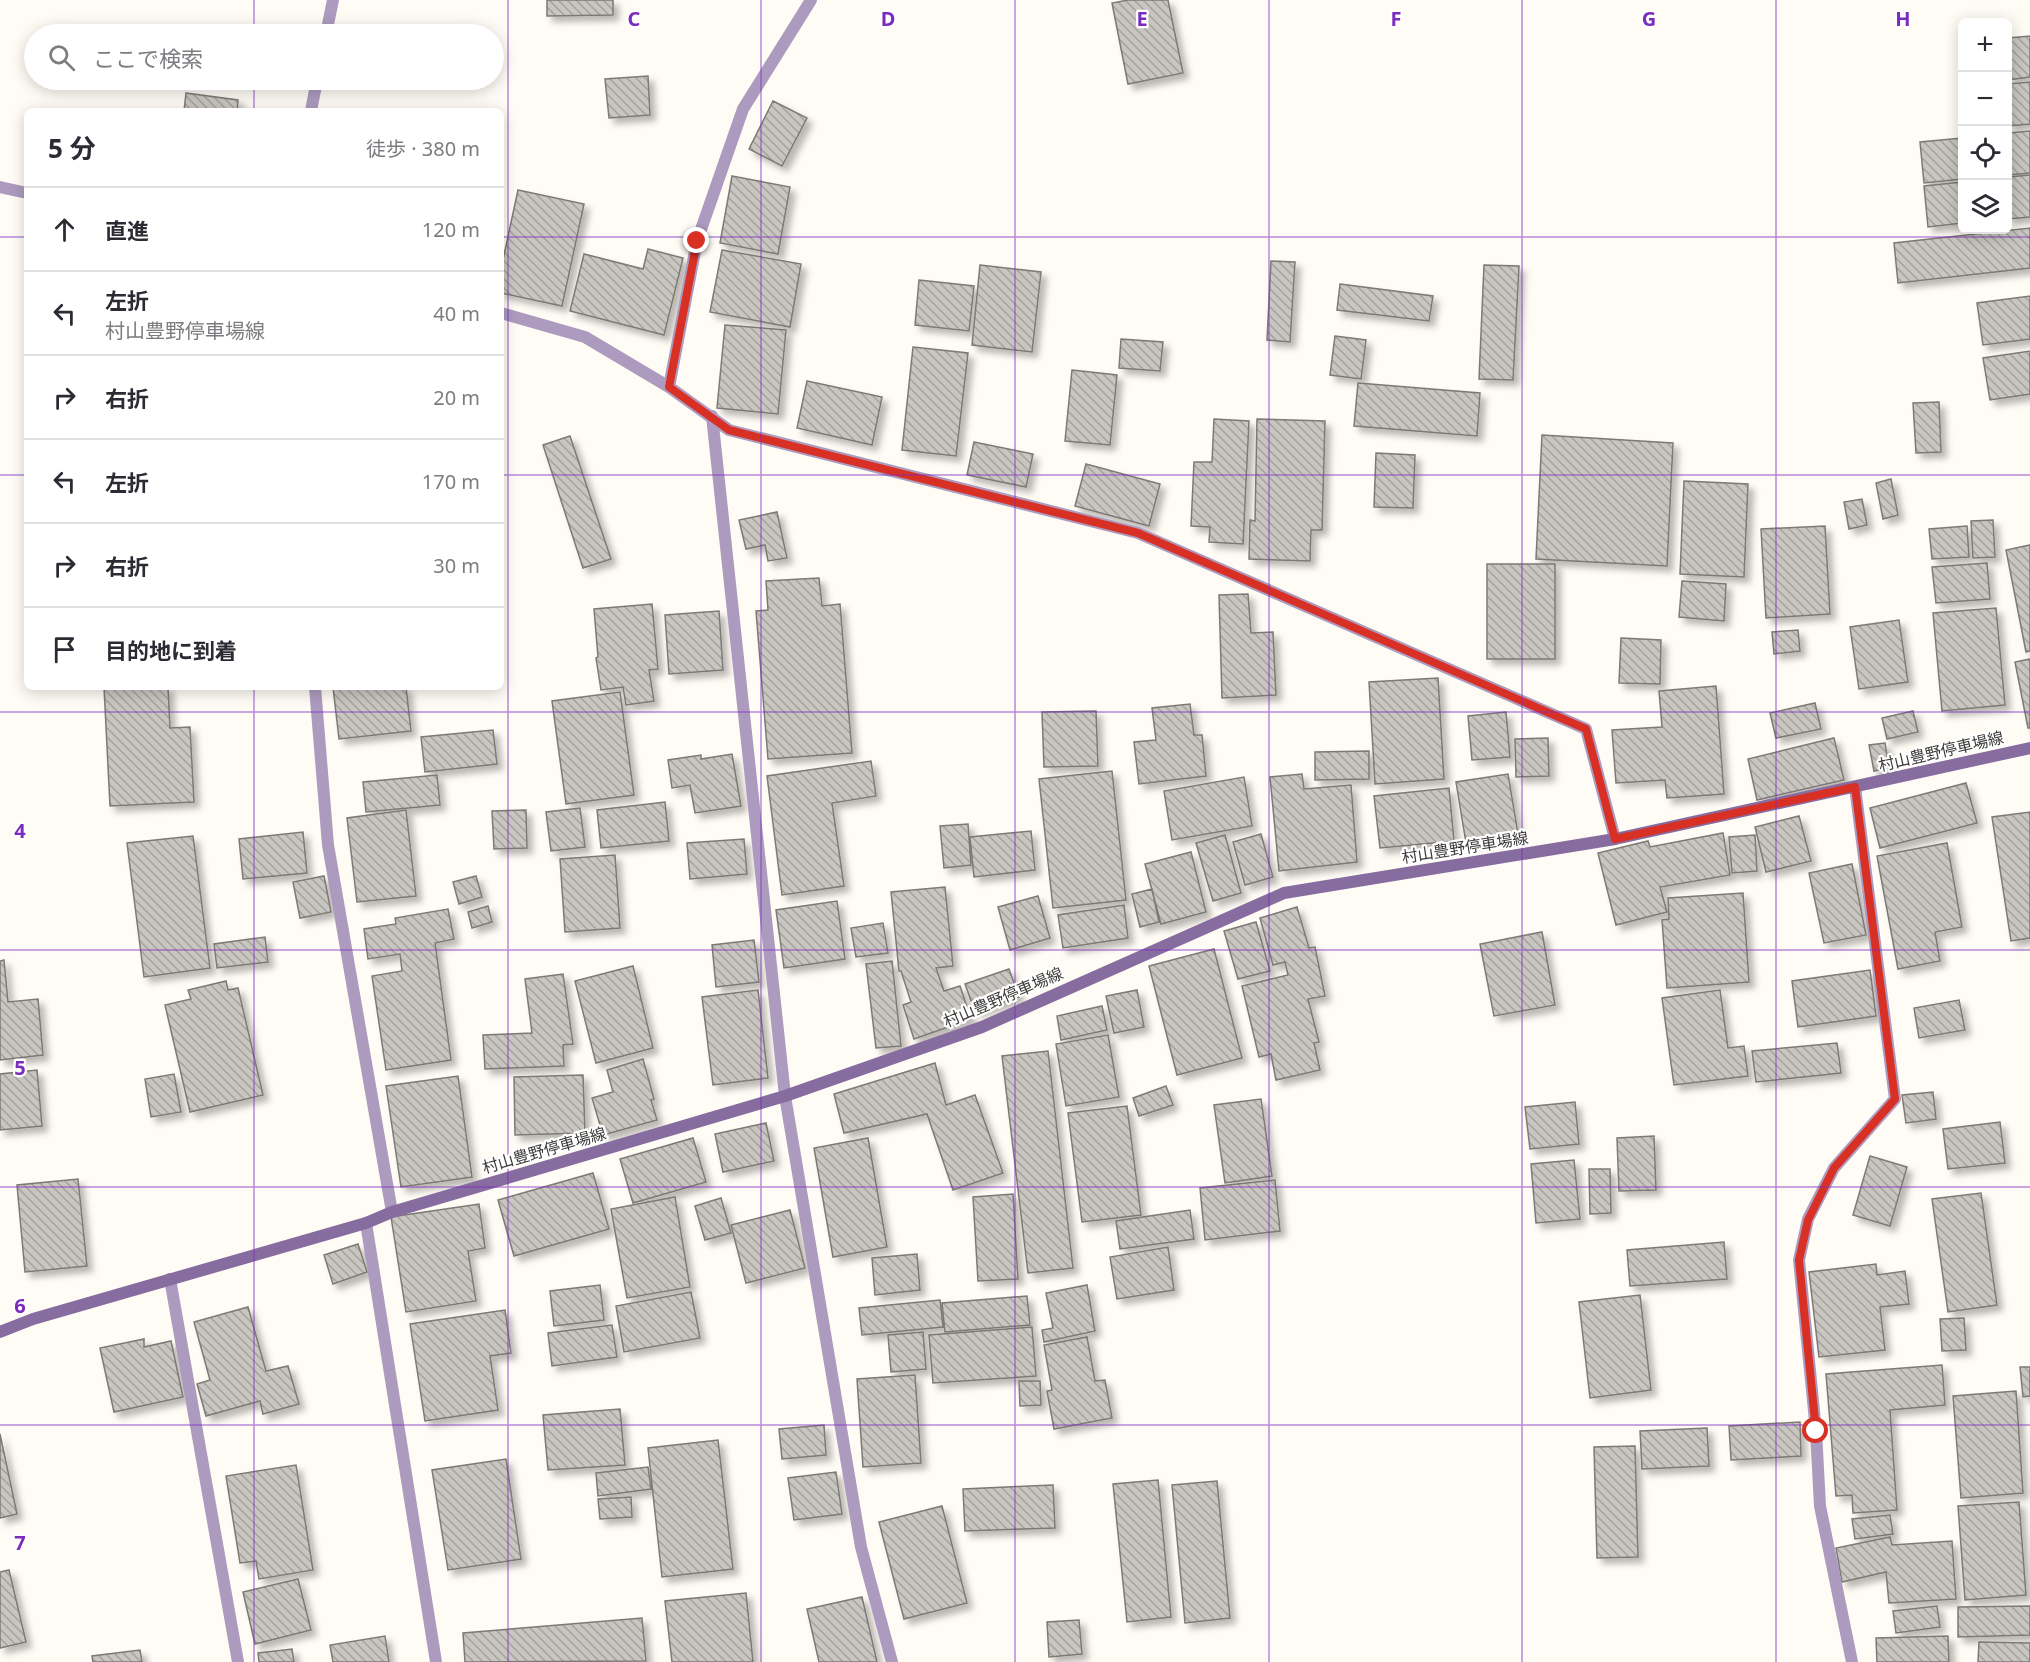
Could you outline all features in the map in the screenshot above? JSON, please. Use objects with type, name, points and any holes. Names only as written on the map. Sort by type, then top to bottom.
[{"type":"main road","name":"村山豊野停車場線","points":[[0,1332],[33,1319],[366,1223],[392,1212],[785,1096],[982,1027],[1284,893],[1615,839],[2030,748]]},
{"type":"street","points":[[328,24],[333,0]]},
{"type":"street","points":[[669,387],[697,241],[743,109],[812,0]]},
{"type":"street","points":[[312,108],[315,90]]},
{"type":"street","points":[[0,187],[24,192]]},
{"type":"street","points":[[504,314],[585,337],[669,387],[729,430],[1138,533],[1586,729],[1615,839]]},
{"type":"street","points":[[712,416],[785,1096],[861,1547],[892,1662]]},
{"type":"street","points":[[315,690],[328,845],[392,1212]]},
{"type":"street","points":[[1852,1662],[1820,1506],[1816,1431],[1799,1260],[1808,1220],[1834,1168],[1895,1099],[1855,787]]},
{"type":"street","points":[[366,1223],[436,1662]]},
{"type":"street","points":[[170,1279],[238,1662]]},
{"type":"building","points":[[547,0],[613,0],[613,15],[547,16]]},
{"type":"building","points":[[1128,0],[1168,0],[1183,73],[1128,84],[1112,3]]},
{"type":"building","points":[[2030,36],[2030,77],[2012,79],[2012,38]]},
{"type":"building","points":[[648,76],[650,115],[609,118],[605,79]]},
{"type":"building","points":[[2030,82],[2030,124],[2012,126],[2012,84]]},
{"type":"building","points":[[186,93],[238,100],[237,108],[184,108]]},
{"type":"building","points":[[773,101],[807,118],[782,166],[749,149]]},
{"type":"building","points":[[2030,131],[2030,173],[2012,175],[2012,133]]},
{"type":"building","points":[[1958,138],[1958,179],[1924,183],[1920,142]]},
{"type":"building","points":[[2030,175],[2030,217],[2012,219],[2012,177]]},
{"type":"building","points":[[732,176],[790,187],[778,254],[720,243]]},
{"type":"building","points":[[1958,182],[1958,223],[1928,227],[1924,186]]},
{"type":"building","points":[[518,190],[584,204],[562,306],[504,294],[504,255]]},
{"type":"building","points":[[2030,228],[2030,268],[1898,283],[1894,243],[1976,234],[2012,234],[2012,230]]},
{"type":"building","points":[[648,249],[683,258],[664,335],[570,311],[584,254],[643,269]]},
{"type":"building","points":[[722,250],[801,264],[790,327],[710,312]]},
{"type":"building","points":[[1271,261],[1295,262],[1290,342],[1267,340]]},
{"type":"building","points":[[980,265],[1041,272],[1032,352],[972,345]]},
{"type":"building","points":[[1484,265],[1519,266],[1513,380],[1479,379]]},
{"type":"building","points":[[919,280],[974,286],[969,331],[915,325]]},
{"type":"building","points":[[1340,284],[1433,296],[1429,321],[1337,310]]},
{"type":"building","points":[[2030,296],[2030,339],[1983,345],[1977,303]]},
{"type":"building","points":[[725,325],[786,330],[778,414],[717,408]]},
{"type":"building","points":[[1335,336],[1366,340],[1361,379],[1330,375]]},
{"type":"building","points":[[1121,339],[1163,342],[1160,371],[1119,368]]},
{"type":"building","points":[[913,347],[968,353],[956,456],[902,450]]},
{"type":"building","points":[[2030,351],[2030,394],[1990,400],[1983,358]]},
{"type":"building","points":[[1072,370],[1117,375],[1110,445],[1065,441]]},
{"type":"building","points":[[807,381],[882,397],[872,445],[797,428]]},
{"type":"building","points":[[1358,383],[1480,393],[1477,436],[1354,426]]},
{"type":"building","points":[[1939,402],[1941,452],[1916,453],[1913,403]]},
{"type":"building","points":[[1214,419],[1249,421],[1243,544],[1209,542],[1210,527],[1191,526],[1194,462],[1212,462]]},
{"type":"building","points":[[1257,419],[1325,421],[1322,530],[1311,530],[1310,561],[1249,559],[1250,520],[1255,521]]},
{"type":"building","points":[[1542,435],[1673,443],[1667,566],[1536,559]]},
{"type":"building","points":[[570,436],[611,559],[583,568],[543,445]]},
{"type":"building","points":[[974,442],[1033,454],[1026,487],[967,475]]},
{"type":"building","points":[[1376,453],[1415,455],[1413,508],[1374,507]]},
{"type":"building","points":[[1086,464],[1160,484],[1149,526],[1075,506]]},
{"type":"building","points":[[1891,479],[1898,515],[1883,519],[1876,483]]},
{"type":"building","points":[[1684,481],[1748,484],[1744,577],[1680,574]]},
{"type":"building","points":[[1862,499],[1867,525],[1849,529],[1844,502]]},
{"type":"building","points":[[777,512],[787,558],[768,561],[765,545],[746,549],[739,520]]},
{"type":"building","points":[[1993,520],[1995,557],[1973,558],[1971,521]]},
{"type":"building","points":[[1825,526],[1830,614],[1766,618],[1761,529]]},
{"type":"building","points":[[1967,526],[1969,557],[1932,559],[1929,529]]},
{"type":"building","points":[[2030,545],[2030,651],[2026,652],[2006,550]]},
{"type":"building","points":[[1987,563],[1990,599],[1936,603],[1932,567]]},
{"type":"building","points":[[1487,564],[1555,564],[1555,659],[1487,659]]},
{"type":"building","points":[[819,578],[822,606],[840,604],[852,753],[768,759],[756,611],[768,610],[766,581]]},
{"type":"building","points":[[1682,581],[1726,584],[1724,621],[1679,617]]},
{"type":"building","points":[[1248,594],[1251,633],[1273,632],[1276,695],[1222,698],[1219,595]]},
{"type":"building","points":[[652,604],[658,669],[649,670],[654,701],[626,705],[623,687],[601,690],[596,658],[598,657],[594,609]]},
{"type":"building","points":[[1996,608],[2005,705],[1942,711],[1933,613]]},
{"type":"building","points":[[719,611],[723,670],[669,674],[665,615]]},
{"type":"building","points":[[1899,620],[1908,682],[1859,689],[1850,627]]},
{"type":"building","points":[[1798,630],[1800,651],[1774,654],[1772,632]]},
{"type":"building","points":[[1621,638],[1661,640],[1660,684],[1619,683]]},
{"type":"building","points":[[2030,659],[2030,728],[2028,728],[2015,662]]},
{"type":"building","points":[[1438,678],[1444,779],[1375,784],[1369,682]]},
{"type":"building","points":[[1716,686],[1724,794],[1667,798],[1665,780],[1616,783],[1612,730],[1662,727],[1659,691]]},
{"type":"building","points":[[104,690],[168,690],[170,728],[190,727],[194,802],[110,806]]},
{"type":"building","points":[[333,690],[406,690],[411,731],[339,739]]},
{"type":"building","points":[[620,692],[634,795],[566,804],[552,701]]},
{"type":"building","points":[[1815,703],[1821,729],[1776,738],[1770,713]]},
{"type":"building","points":[[1190,704],[1194,735],[1202,735],[1206,776],[1139,784],[1134,742],[1156,740],[1152,708]]},
{"type":"building","points":[[1096,711],[1098,766],[1044,767],[1042,712]]},
{"type":"building","points":[[1913,711],[1918,732],[1887,739],[1882,718]]},
{"type":"building","points":[[1506,712],[1510,757],[1472,760],[1468,716]]},
{"type":"building","points":[[493,730],[497,764],[425,772],[421,737]]},
{"type":"building","points":[[1548,738],[1549,776],[1516,777],[1515,739]]},
{"type":"building","points":[[1834,738],[1844,780],[1757,800],[1748,759]]},
{"type":"building","points":[[1885,743],[1889,768],[1874,771],[1869,745]]},
{"type":"building","points":[[1369,751],[1369,779],[1315,780],[1315,752]]},
{"type":"building","points":[[732,754],[741,806],[695,813],[690,785],[672,788],[668,760],[701,755],[701,759]]},
{"type":"building","points":[[871,761],[876,796],[832,803],[844,886],[782,895],[767,776]]},
{"type":"building","points":[[1112,771],[1126,900],[1053,908],[1039,779]]},
{"type":"building","points":[[1302,774],[1304,789],[1351,785],[1357,862],[1279,871],[1270,777]]},
{"type":"building","points":[[1508,774],[1518,834],[1466,843],[1456,782]]},
{"type":"building","points":[[437,775],[440,805],[366,812],[363,782]]},
{"type":"building","points":[[1244,777],[1252,826],[1172,840],[1164,791]]},
{"type":"building","points":[[1966,783],[1977,823],[1880,848],[1870,808]]},
{"type":"building","points":[[1449,788],[1454,841],[1380,848],[1374,796]]},
{"type":"building","points":[[665,802],[669,841],[601,848],[597,810]]},
{"type":"building","points":[[580,808],[585,847],[551,851],[546,812]]},
{"type":"building","points":[[406,810],[416,896],[357,902],[347,818]]},
{"type":"building","points":[[526,810],[527,848],[494,849],[492,811]]},
{"type":"building","points":[[2030,812],[2030,938],[2011,941],[1992,817]]},
{"type":"building","points":[[1799,816],[1811,861],[1766,872],[1755,827]]},
{"type":"building","points":[[968,824],[971,865],[944,868],[940,826]]},
{"type":"building","points":[[1031,831],[1035,870],[974,877],[970,837]]},
{"type":"building","points":[[303,832],[307,873],[243,879],[239,839]]},
{"type":"building","points":[[1723,833],[1730,875],[1660,887],[1667,912],[1616,925],[1598,853],[1648,841],[1650,847]]},
{"type":"building","points":[[1261,834],[1273,877],[1245,885],[1233,842]]},
{"type":"building","points":[[1225,835],[1241,893],[1213,901],[1196,843]]},
{"type":"building","points":[[1755,835],[1757,871],[1732,873],[1729,837]]},
{"type":"building","points":[[193,836],[210,968],[144,977],[127,843]]},
{"type":"building","points":[[744,839],[747,874],[690,879],[687,843]]},
{"type":"building","points":[[1947,843],[1962,927],[1935,932],[1940,961],[1898,969],[1877,856]]},
{"type":"building","points":[[1191,852],[1206,912],[1161,924],[1145,864]]},
{"type":"building","points":[[615,855],[620,928],[565,932],[560,859]]},
{"type":"building","points":[[1852,864],[1866,935],[1824,943],[1809,873]]},
{"type":"building","points":[[324,876],[331,912],[300,918],[293,882]]},
{"type":"building","points":[[476,876],[482,897],[459,904],[453,882]]},
{"type":"building","points":[[945,887],[953,966],[936,968],[944,991],[960,986],[971,1019],[914,1039],[903,1005],[911,1002],[901,971],[899,971],[891,892]]},
{"type":"building","points":[[1152,889],[1159,922],[1140,927],[1132,894]]},
{"type":"building","points":[[1743,893],[1749,982],[1667,988],[1662,920],[1669,919],[1668,898]]},
{"type":"building","points":[[1038,896],[1050,938],[1010,950],[998,907]]},
{"type":"building","points":[[837,901],[845,959],[784,968],[776,910]]},
{"type":"building","points":[[1124,905],[1128,938],[1063,948],[1058,915]]},
{"type":"building","points":[[488,906],[492,922],[472,928],[468,912]]},
{"type":"building","points":[[1297,907],[1309,948],[1315,947],[1325,996],[1308,999],[1319,1042],[1314,1043],[1320,1070],[1276,1080],[1271,1054],[1259,1057],[1242,986],[1288,975],[1285,962],[1273,965],[1260,918]]},
{"type":"building","points":[[448,909],[454,939],[435,943],[451,1060],[386,1070],[372,976],[402,971],[400,954],[368,959],[364,929],[396,924],[395,918]]},
{"type":"building","points":[[1256,922],[1270,971],[1238,979],[1224,931]]},
{"type":"building","points":[[883,923],[888,953],[856,957],[851,928]]},
{"type":"building","points":[[1542,932],[1555,1005],[1494,1016],[1480,944]]},
{"type":"building","points":[[265,937],[268,962],[217,968],[214,944]]},
{"type":"building","points":[[754,940],[759,982],[716,987],[712,945]]},
{"type":"building","points":[[1214,949],[1242,1058],[1177,1075],[1149,966]]},
{"type":"building","points":[[4,960],[8,1002],[38,999],[43,1055],[0,1060],[0,961]]},
{"type":"building","points":[[892,961],[901,1046],[876,1048],[866,964]]},
{"type":"building","points":[[633,966],[653,1048],[596,1063],[575,981]]},
{"type":"building","points":[[1009,969],[1019,997],[975,1012],[965,984]]},
{"type":"building","points":[[1870,970],[1876,1016],[1798,1027],[1792,981]]},
{"type":"building","points":[[563,974],[573,1044],[563,1045],[564,1066],[485,1069],[483,1035],[532,1033],[525,979]]},
{"type":"building","points":[[226,981],[228,990],[238,988],[263,1095],[190,1112],[165,1005],[191,999],[188,990]]},
{"type":"building","points":[[758,990],[768,1078],[713,1085],[702,997]]},
{"type":"building","points":[[1137,990],[1144,1027],[1114,1033],[1106,996]]},
{"type":"building","points":[[1720,990],[1728,1048],[1744,1046],[1748,1076],[1674,1085],[1662,998]]},
{"type":"building","points":[[1959,1000],[1965,1030],[1919,1038],[1914,1008]]},
{"type":"building","points":[[1102,1006],[1107,1030],[1061,1040],[1057,1016]]},
{"type":"building","points":[[1108,1035],[1119,1097],[1066,1106],[1056,1044]]},
{"type":"building","points":[[1837,1043],[1841,1073],[1756,1082],[1752,1051]]},
{"type":"building","points":[[1048,1051],[1073,1268],[1028,1273],[1002,1056]]},
{"type":"building","points":[[643,1059],[657,1120],[603,1135],[592,1098],[613,1092],[607,1070]]},
{"type":"building","points":[[935,1063],[946,1105],[975,1095],[1003,1173],[953,1190],[927,1114],[844,1133],[834,1094]]},
{"type":"building","points":[[37,1070],[42,1126],[0,1130],[0,1074]]},
{"type":"building","points":[[174,1074],[181,1112],[151,1117],[145,1079]]},
{"type":"building","points":[[583,1075],[585,1133],[515,1135],[514,1077]]},
{"type":"building","points":[[458,1076],[472,1177],[401,1187],[386,1086]]},
{"type":"building","points":[[1166,1086],[1173,1105],[1139,1116],[1133,1098]]},
{"type":"building","points":[[1933,1092],[1936,1119],[1906,1123],[1902,1095]]},
{"type":"building","points":[[1261,1099],[1272,1176],[1225,1183],[1214,1105]]},
{"type":"building","points":[[1575,1102],[1579,1144],[1530,1149],[1525,1107]]},
{"type":"building","points":[[1127,1106],[1141,1215],[1082,1222],[1068,1113]]},
{"type":"building","points":[[2000,1122],[2005,1163],[1948,1169],[1943,1129]]},
{"type":"building","points":[[766,1123],[774,1161],[723,1172],[715,1134]]},
{"type":"building","points":[[1654,1136],[1656,1190],[1619,1191],[1617,1138]]},
{"type":"building","points":[[693,1138],[706,1182],[633,1203],[620,1159]]},
{"type":"building","points":[[868,1138],[887,1247],[833,1257],[814,1148]]},
{"type":"building","points":[[1870,1156],[1907,1167],[1890,1226],[1853,1215]]},
{"type":"building","points":[[1574,1160],[1580,1219],[1536,1223],[1531,1164]]},
{"type":"building","points":[[1589,1169],[1610,1169],[1611,1213],[1590,1214]]},
{"type":"building","points":[[593,1173],[609,1229],[514,1256],[498,1200]]},
{"type":"building","points":[[78,1179],[87,1266],[25,1272],[17,1185]]},
{"type":"building","points":[[1275,1180],[1280,1231],[1205,1240],[1200,1188]]},
{"type":"building","points":[[1981,1193],[1997,1305],[1948,1312],[1932,1199]]},
{"type":"building","points":[[1013,1194],[1018,1279],[978,1281],[973,1197]]},
{"type":"building","points":[[675,1197],[690,1287],[627,1298],[611,1209]]},
{"type":"building","points":[[721,1198],[731,1233],[705,1240],[695,1206]]},
{"type":"building","points":[[479,1204],[485,1248],[468,1251],[476,1301],[406,1312],[391,1217]]},
{"type":"building","points":[[790,1210],[805,1268],[746,1283],[731,1225]]},
{"type":"building","points":[[1190,1210],[1194,1239],[1120,1249],[1116,1221]]},
{"type":"building","points":[[1724,1242],[1727,1279],[1630,1286],[1627,1250]]},
{"type":"building","points":[[358,1244],[367,1272],[333,1284],[324,1255]]},
{"type":"building","points":[[1168,1247],[1174,1290],[1117,1299],[1110,1257]]},
{"type":"building","points":[[917,1254],[920,1290],[875,1295],[872,1258]]},
{"type":"building","points":[[1876,1264],[1877,1275],[1905,1271],[1909,1304],[1880,1307],[1885,1350],[1819,1357],[1809,1272]]},
{"type":"building","points":[[600,1285],[604,1320],[554,1326],[550,1291]]},
{"type":"building","points":[[1087,1285],[1095,1331],[1044,1342],[1042,1330],[1053,1328],[1046,1293]]},
{"type":"building","points":[[691,1292],[700,1338],[624,1352],[616,1306]]},
{"type":"building","points":[[1640,1295],[1651,1390],[1590,1398],[1579,1302]]},
{"type":"building","points":[[1027,1296],[1030,1325],[945,1332],[942,1303]]},
{"type":"building","points":[[940,1300],[943,1327],[862,1335],[859,1308]]},
{"type":"building","points":[[248,1307],[266,1371],[288,1366],[299,1404],[263,1414],[260,1401],[206,1416],[197,1384],[210,1380],[194,1322]]},
{"type":"building","points":[[505,1310],[511,1353],[490,1356],[498,1410],[425,1421],[410,1324]]},
{"type":"building","points":[[1964,1318],[1966,1350],[1942,1351],[1940,1319]]},
{"type":"building","points":[[612,1325],[617,1357],[552,1366],[548,1333]]},
{"type":"building","points":[[1032,1327],[1036,1376],[933,1383],[929,1335]]},
{"type":"building","points":[[923,1332],[926,1369],[891,1372],[888,1335]]},
{"type":"building","points":[[1087,1337],[1095,1381],[1105,1380],[1112,1418],[1054,1429],[1047,1391],[1052,1390],[1044,1345]]},
{"type":"building","points":[[144,1339],[144,1347],[171,1341],[183,1397],[114,1412],[100,1348]]},
{"type":"building","points":[[1942,1365],[1945,1405],[1890,1410],[1897,1510],[1853,1513],[1852,1495],[1836,1496],[1826,1374]]},
{"type":"building","points":[[2020,1367],[2030,1367],[2030,1396],[2023,1397]]},
{"type":"building","points":[[915,1375],[921,1463],[863,1467],[857,1379]]},
{"type":"building","points":[[1019,1381],[1040,1381],[1041,1405],[1020,1406]]},
{"type":"building","points":[[2016,1391],[2023,1493],[1961,1498],[1953,1396]]},
{"type":"building","points":[[620,1409],[625,1465],[548,1470],[543,1415]]},
{"type":"building","points":[[1800,1422],[1801,1456],[1731,1460],[1729,1426]]},
{"type":"building","points":[[824,1425],[826,1455],[782,1459],[779,1429]]},
{"type":"building","points":[[1707,1428],[1709,1466],[1642,1469],[1640,1431]]},
{"type":"building","points":[[0,1434],[17,1514],[0,1518]]},
{"type":"building","points":[[718,1440],[733,1569],[662,1577],[648,1448]]},
{"type":"building","points":[[1635,1446],[1638,1557],[1597,1558],[1594,1447]]},
{"type":"building","points":[[506,1459],[521,1559],[448,1570],[432,1470]]},
{"type":"building","points":[[296,1465],[313,1570],[259,1579],[256,1561],[240,1563],[226,1476]]},
{"type":"building","points":[[648,1467],[651,1489],[598,1496],[596,1473]]},
{"type":"building","points":[[836,1472],[842,1514],[794,1520],[788,1478]]},
{"type":"building","points":[[1158,1480],[1171,1617],[1127,1622],[1113,1484]]},
{"type":"building","points":[[1217,1481],[1230,1618],[1185,1623],[1172,1485]]},
{"type":"building","points":[[1053,1485],[1055,1528],[965,1531],[963,1489]]},
{"type":"building","points":[[631,1497],[632,1517],[600,1519],[598,1499]]},
{"type":"building","points":[[2019,1502],[2026,1595],[1965,1600],[1958,1506]]},
{"type":"building","points":[[942,1506],[967,1603],[904,1619],[879,1522]]},
{"type":"building","points":[[1890,1515],[1893,1534],[1855,1539],[1852,1519]]},
{"type":"building","points":[[1890,1537],[1892,1545],[1952,1541],[1956,1599],[1889,1603],[1886,1572],[1842,1582],[1836,1548]]},
{"type":"building","points":[[9,1570],[26,1642],[0,1648],[0,1572]]},
{"type":"building","points":[[298,1579],[311,1630],[255,1644],[243,1592]]},
{"type":"building","points":[[746,1593],[753,1662],[672,1662],[665,1601]]},
{"type":"building","points":[[862,1597],[877,1662],[819,1662],[807,1609]]},
{"type":"building","points":[[1937,1606],[1940,1627],[1896,1633],[1893,1611]]},
{"type":"building","points":[[2030,1606],[2030,1635],[1958,1637],[1958,1607]]},
{"type":"building","points":[[642,1618],[646,1661],[465,1662],[463,1633]]},
{"type":"building","points":[[1079,1620],[1082,1654],[1049,1657],[1047,1622]]},
{"type":"building","points":[[385,1636],[389,1662],[333,1662],[330,1645]]},
{"type":"building","points":[[1948,1636],[1949,1662],[1877,1662],[1876,1638]]},
{"type":"building","points":[[1979,1642],[2030,1643],[2030,1662],[1978,1662]]},
{"type":"building","points":[[292,1649],[294,1662],[259,1662],[258,1653]]},
{"type":"building","points":[[140,1650],[142,1662],[93,1662],[92,1656]]},
{"type":"route","points":[[697,241],[669,387],[729,430],[1138,533],[1586,729],[1615,839],[1855,787],[1895,1099],[1834,1168],[1808,1220],[1799,1260],[1816,1431]]}]
